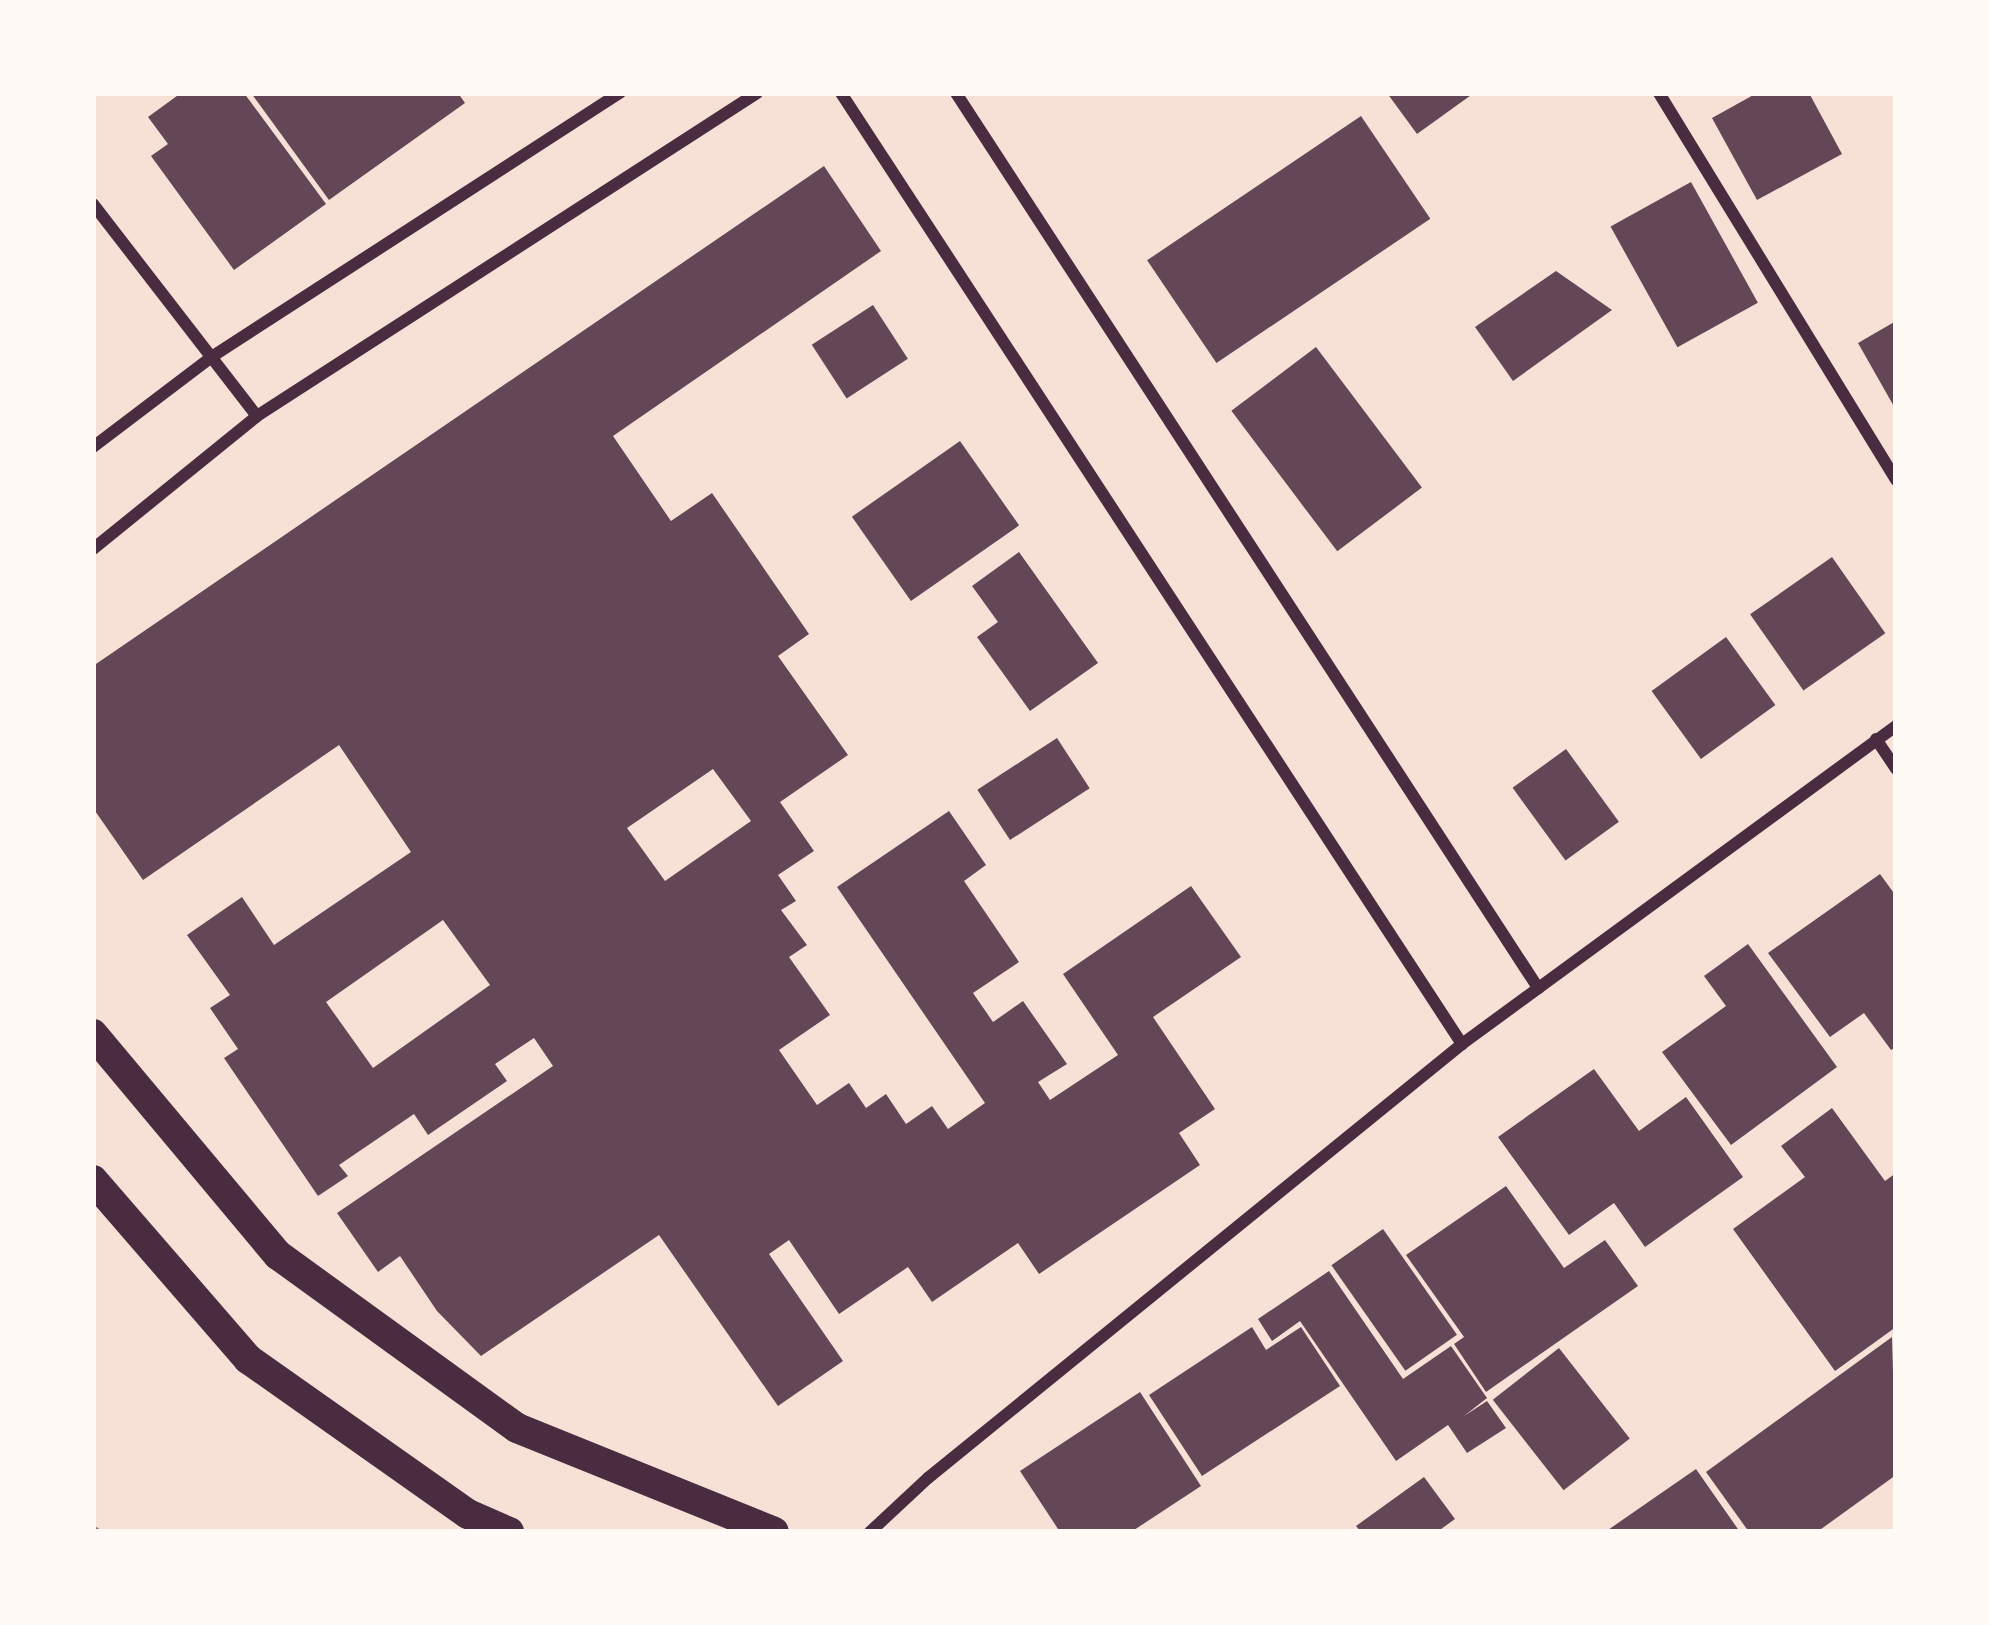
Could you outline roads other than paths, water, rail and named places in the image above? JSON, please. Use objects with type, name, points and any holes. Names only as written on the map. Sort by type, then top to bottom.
[{"type":"main road","points":[[93,1034],[278,1255],[517,1428],[774,1532]]},
{"type":"main road","points":[[93,1180],[248,1359],[468,1514],[509,1532]]},
{"type":"street","points":[[93,447],[213,356],[620,93]]},
{"type":"street","points":[[93,549],[256,416],[757,93]]},
{"type":"street","points":[[841,93],[1462,1044]]},
{"type":"street","points":[[956,93],[1538,988]]},
{"type":"street","points":[[1659,93],[1896,480]]},
{"type":"street","points":[[93,204],[256,416]]},
{"type":"street","points":[[871,1532],[928,1478],[1462,1044],[1896,727]]},
{"type":"street","points":[[1876,740],[1896,769]]}]
